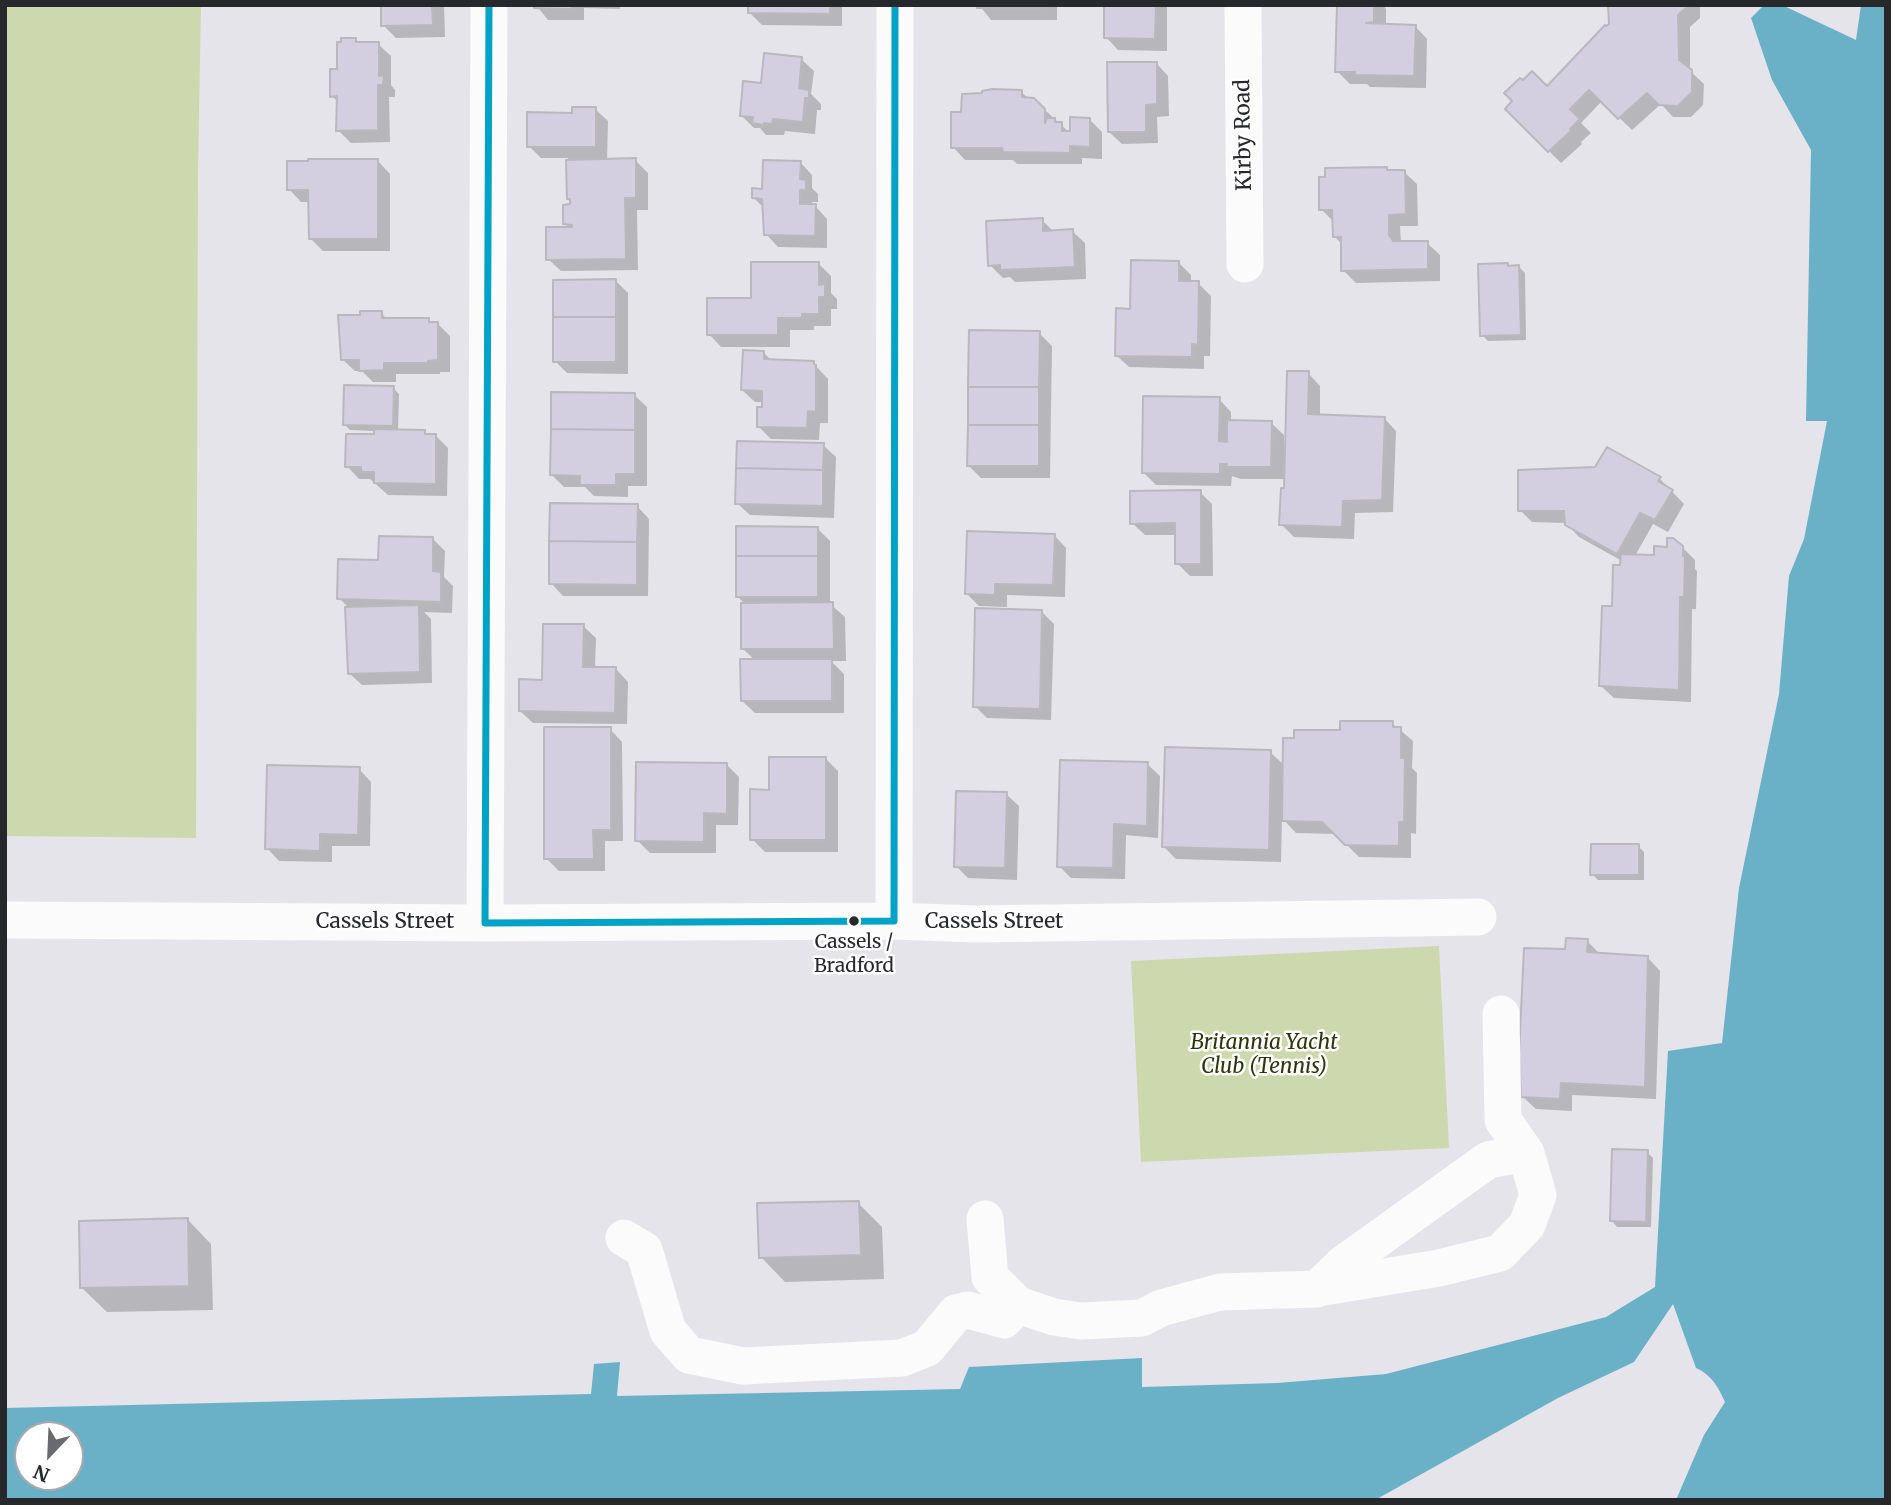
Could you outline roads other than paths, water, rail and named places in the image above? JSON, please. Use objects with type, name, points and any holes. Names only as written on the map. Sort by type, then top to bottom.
[{"type":"street","points":[[485,923],[489,5]]},
{"type":"street","points":[[894,921],[895,5]]},
{"type":"street","name":"Kirby Road","points":[[1243,5],[1245,264]]},
{"type":"street","name":"Cassels Street","points":[[5,920],[485,923],[894,921],[976,924],[1478,917]]},
{"type":"street","points":[[985,1219],[990,1277],[1018,1305],[1054,1317],[1081,1321],[1142,1318],[1161,1308],[1220,1292],[1317,1289],[1439,1269],[1500,1253],[1527,1225],[1538,1195],[1526,1153],[1503,1120],[1500,1014]]},
{"type":"street","points":[[1317,1289],[1343,1264],[1488,1160],[1526,1153]]},
{"type":"street","points":[[624,1238],[644,1250],[668,1332],[689,1354],[743,1366],[902,1358],[927,1348],[956,1313],[968,1310],[1004,1320],[1018,1305]]},
{"type":"water","points":[[1764,5],[1782,5],[1856,40],[1861,5],[1886,5],[1886,1500],[1676,1500],[1704,1435],[1725,1402],[1717,1386],[1696,1368],[1673,1304],[1634,1362],[1558,1398],[1375,1500],[5,1500],[5,1408],[591,1394],[594,1364],[620,1362],[617,1396],[960,1389],[969,1367],[1142,1358],[1142,1387],[1277,1383],[1386,1374],[1606,1317],[1655,1287],[1668,1051],[1722,1043],[1739,888],[1779,694],[1789,576],[1804,539],[1827,421],[1806,421],[1811,150],[1772,80],[1751,18]]},
{"type":"place","name":"Cassels / Bradford","points":[[854,921]]},
{"type":"park label","name":"Britannia Yacht Club (Tennis)","points":[[1264,1055]]}]
